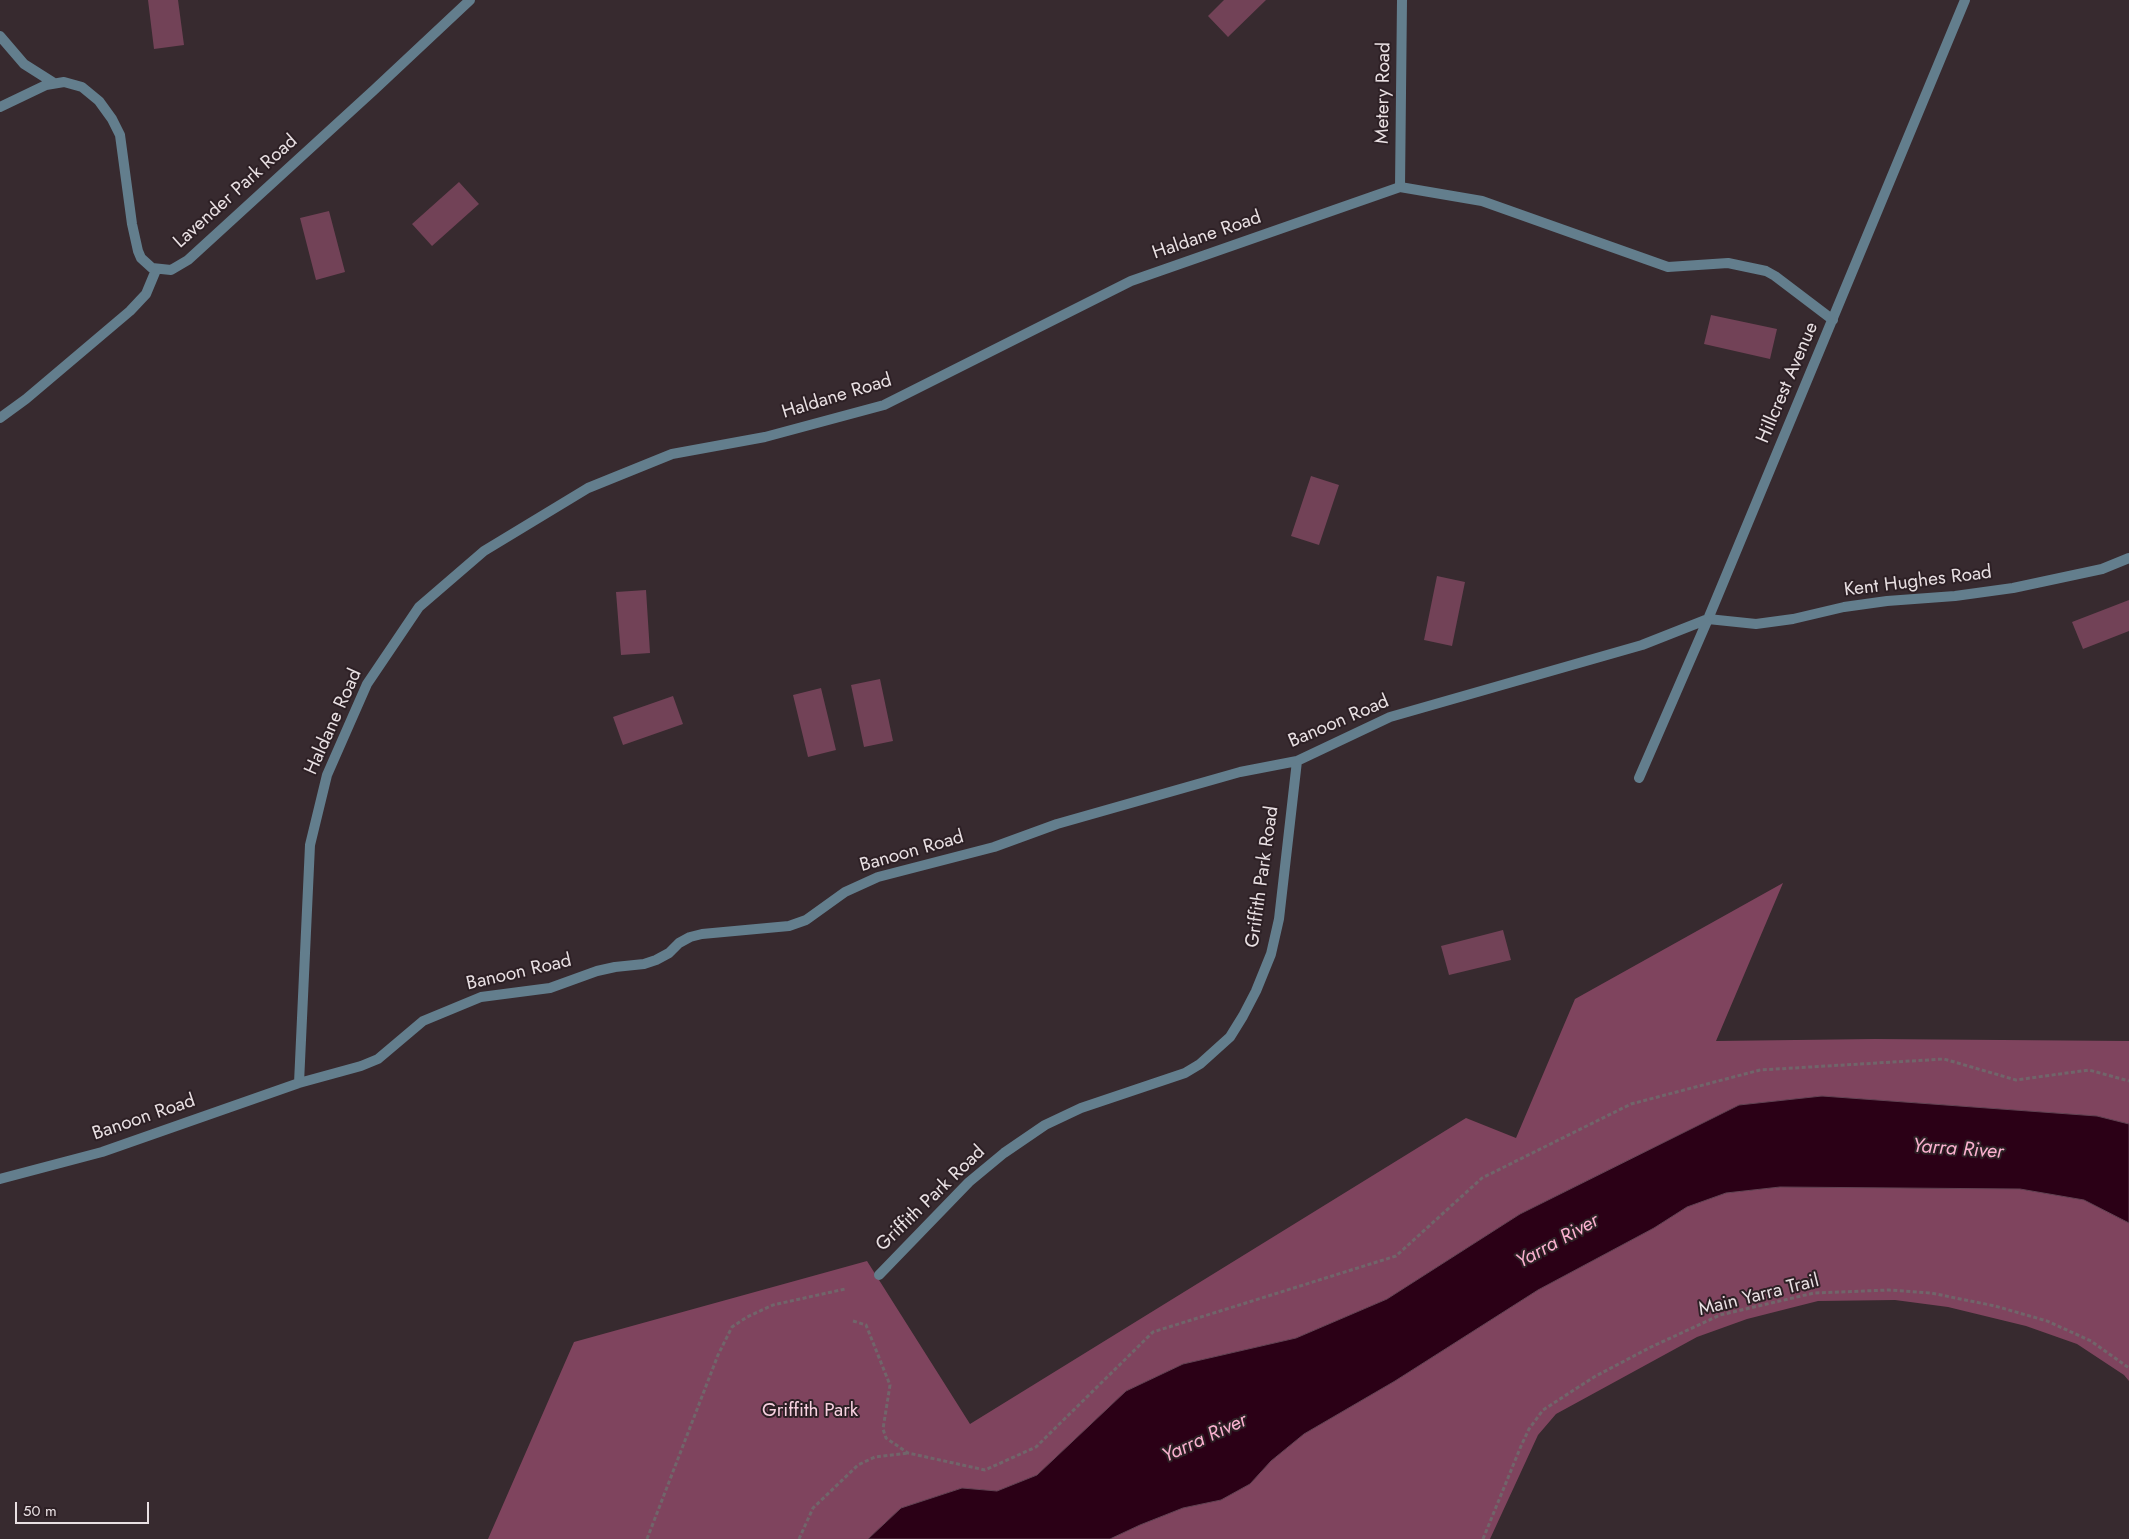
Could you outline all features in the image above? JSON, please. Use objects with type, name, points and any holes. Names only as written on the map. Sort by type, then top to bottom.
[{"type":"street","name":"Lavender Park Road","points":[[156,270],[171,270],[188,260],[470,0]]},
{"type":"street","name":"Metery Road","points":[[1400,187],[1402,0]]},
{"type":"street","name":"Hillcrest Avenue","points":[[1638,778],[1708,620],[1965,0]]},
{"type":"street","points":[[0,36],[24,64],[50,84]]},
{"type":"street","points":[[0,108],[50,84],[73,84],[90,92],[106,110],[117,127],[122,142],[135,241],[141,258],[146,264],[156,270],[146,294],[130,311],[26,399],[0,418]]},
{"type":"street","name":"Haldane Road","points":[[299,1083],[310,845],[327,775],[367,684],[419,607],[484,551],[588,488],[672,454],[765,437],[884,405],[1131,281],[1400,187],[1482,201],[1668,267],[1728,263],[1766,271],[1833,320]]},
{"type":"street","name":"Kent Hughes Road","points":[[1708,620],[1756,624],[1793,619],[1844,607],[1975,594],[2102,569],[2129,558]]},
{"type":"street","name":"Banoon Road","points":[[0,1179],[102,1152],[299,1083],[361,1066],[378,1059],[422,1021],[481,997],[550,988],[597,971],[644,964],[669,953],[679,943],[690,937],[702,934],[789,926],[806,920],[844,892],[878,877],[994,847],[1058,824],[1240,772],[1297,761],[1390,717],[1642,645],[1708,620]]},
{"type":"street","name":"Griffith Park Road","points":[[879,1275],[969,1182],[1004,1153],[1045,1125],[1081,1108],[1185,1073],[1207,1058],[1230,1036],[1256,992],[1271,954],[1279,919],[1297,761]]},
{"type":"path","points":[[799,1539],[813,1508],[858,1465],[875,1456],[908,1453],[985,1470],[1036,1446],[1153,1332],[1396,1256],[1482,1178],[1631,1104],[1760,1070],[1944,1059],[2016,1080],[2089,1070],[2129,1081]]},
{"type":"path","points":[[647,1539],[718,1355],[732,1327],[747,1317],[773,1305],[845,1289]]},
{"type":"path","name":"Main Yarra Trail","points":[[1483,1539],[1521,1446],[1529,1429],[1543,1410],[1594,1377],[1649,1348],[1720,1315],[1814,1293],[1889,1290],[1931,1293],[1995,1306],[2047,1322],[2091,1341],[2129,1368]]},
{"type":"path","points":[[853,1321],[866,1325],[890,1385],[883,1428],[886,1438],[908,1453]]},
{"type":"shaded area","points":[[148,0],[178,0],[184,45],[154,49]]},
{"type":"shaded area","points":[[1224,0],[1266,0],[1228,37],[1208,16]]},
{"type":"shaded area","points":[[459,182],[479,204],[432,246],[412,224]]},
{"type":"shaded area","points":[[329,211],[345,272],[316,280],[300,218]]},
{"type":"shaded area","points":[[1711,315],[1777,329],[1770,359],[1704,344]]},
{"type":"shaded area","points":[[1311,476],[1339,485],[1319,545],[1291,536]]},
{"type":"shaded area","points":[[1437,576],[1465,582],[1452,646],[1424,640]]},
{"type":"shaded area","points":[[646,590],[650,653],[621,655],[616,592]]},
{"type":"shaded area","points":[[2129,600],[2129,631],[2083,649],[2072,622]]},
{"type":"shaded area","points":[[880,679],[893,741],[864,747],[851,685]]},
{"type":"shaded area","points":[[821,688],[836,750],[808,757],[793,695]]},
{"type":"shaded area","points":[[673,696],[683,724],[623,745],[613,717]]},
{"type":"shaded area","points":[[1503,930],[1511,960],[1449,975],[1441,946]]},
{"type":"green space","name":"Griffith Park","points":[[1783,883],[1716,1041],[1875,1039],[2129,1041],[2129,1124],[2097,1116],[1822,1096],[1739,1105],[1520,1214],[1387,1299],[1296,1338],[1183,1364],[1126,1391],[1037,1475],[997,1491],[962,1488],[901,1508],[868,1539],[488,1539],[574,1342],[867,1261],[970,1424],[1466,1118],[1516,1138],[1575,999]]},
{"type":"green space","points":[[1780,1187],[2020,1189],[2084,1200],[2129,1223],[2129,1381],[2124,1375],[2077,1344],[2026,1326],[1948,1307],[1895,1300],[1818,1301],[1747,1319],[1697,1337],[1556,1414],[1538,1435],[1490,1539],[1110,1539],[1183,1508],[1221,1500],[1250,1484],[1271,1461],[1304,1434],[1395,1381],[1538,1290],[1654,1228],[1687,1207],[1726,1193]]},
{"type":"water","name":"Yarra River","points":[[1822,1096],[2097,1116],[2129,1124],[2129,1223],[2084,1200],[2020,1189],[1780,1187],[1726,1193],[1687,1207],[1654,1228],[1538,1290],[1395,1381],[1304,1434],[1271,1461],[1250,1484],[1221,1500],[1183,1508],[1110,1539],[868,1539],[901,1508],[962,1488],[997,1491],[1037,1475],[1126,1391],[1183,1364],[1296,1338],[1387,1299],[1520,1214],[1739,1105]]}]
